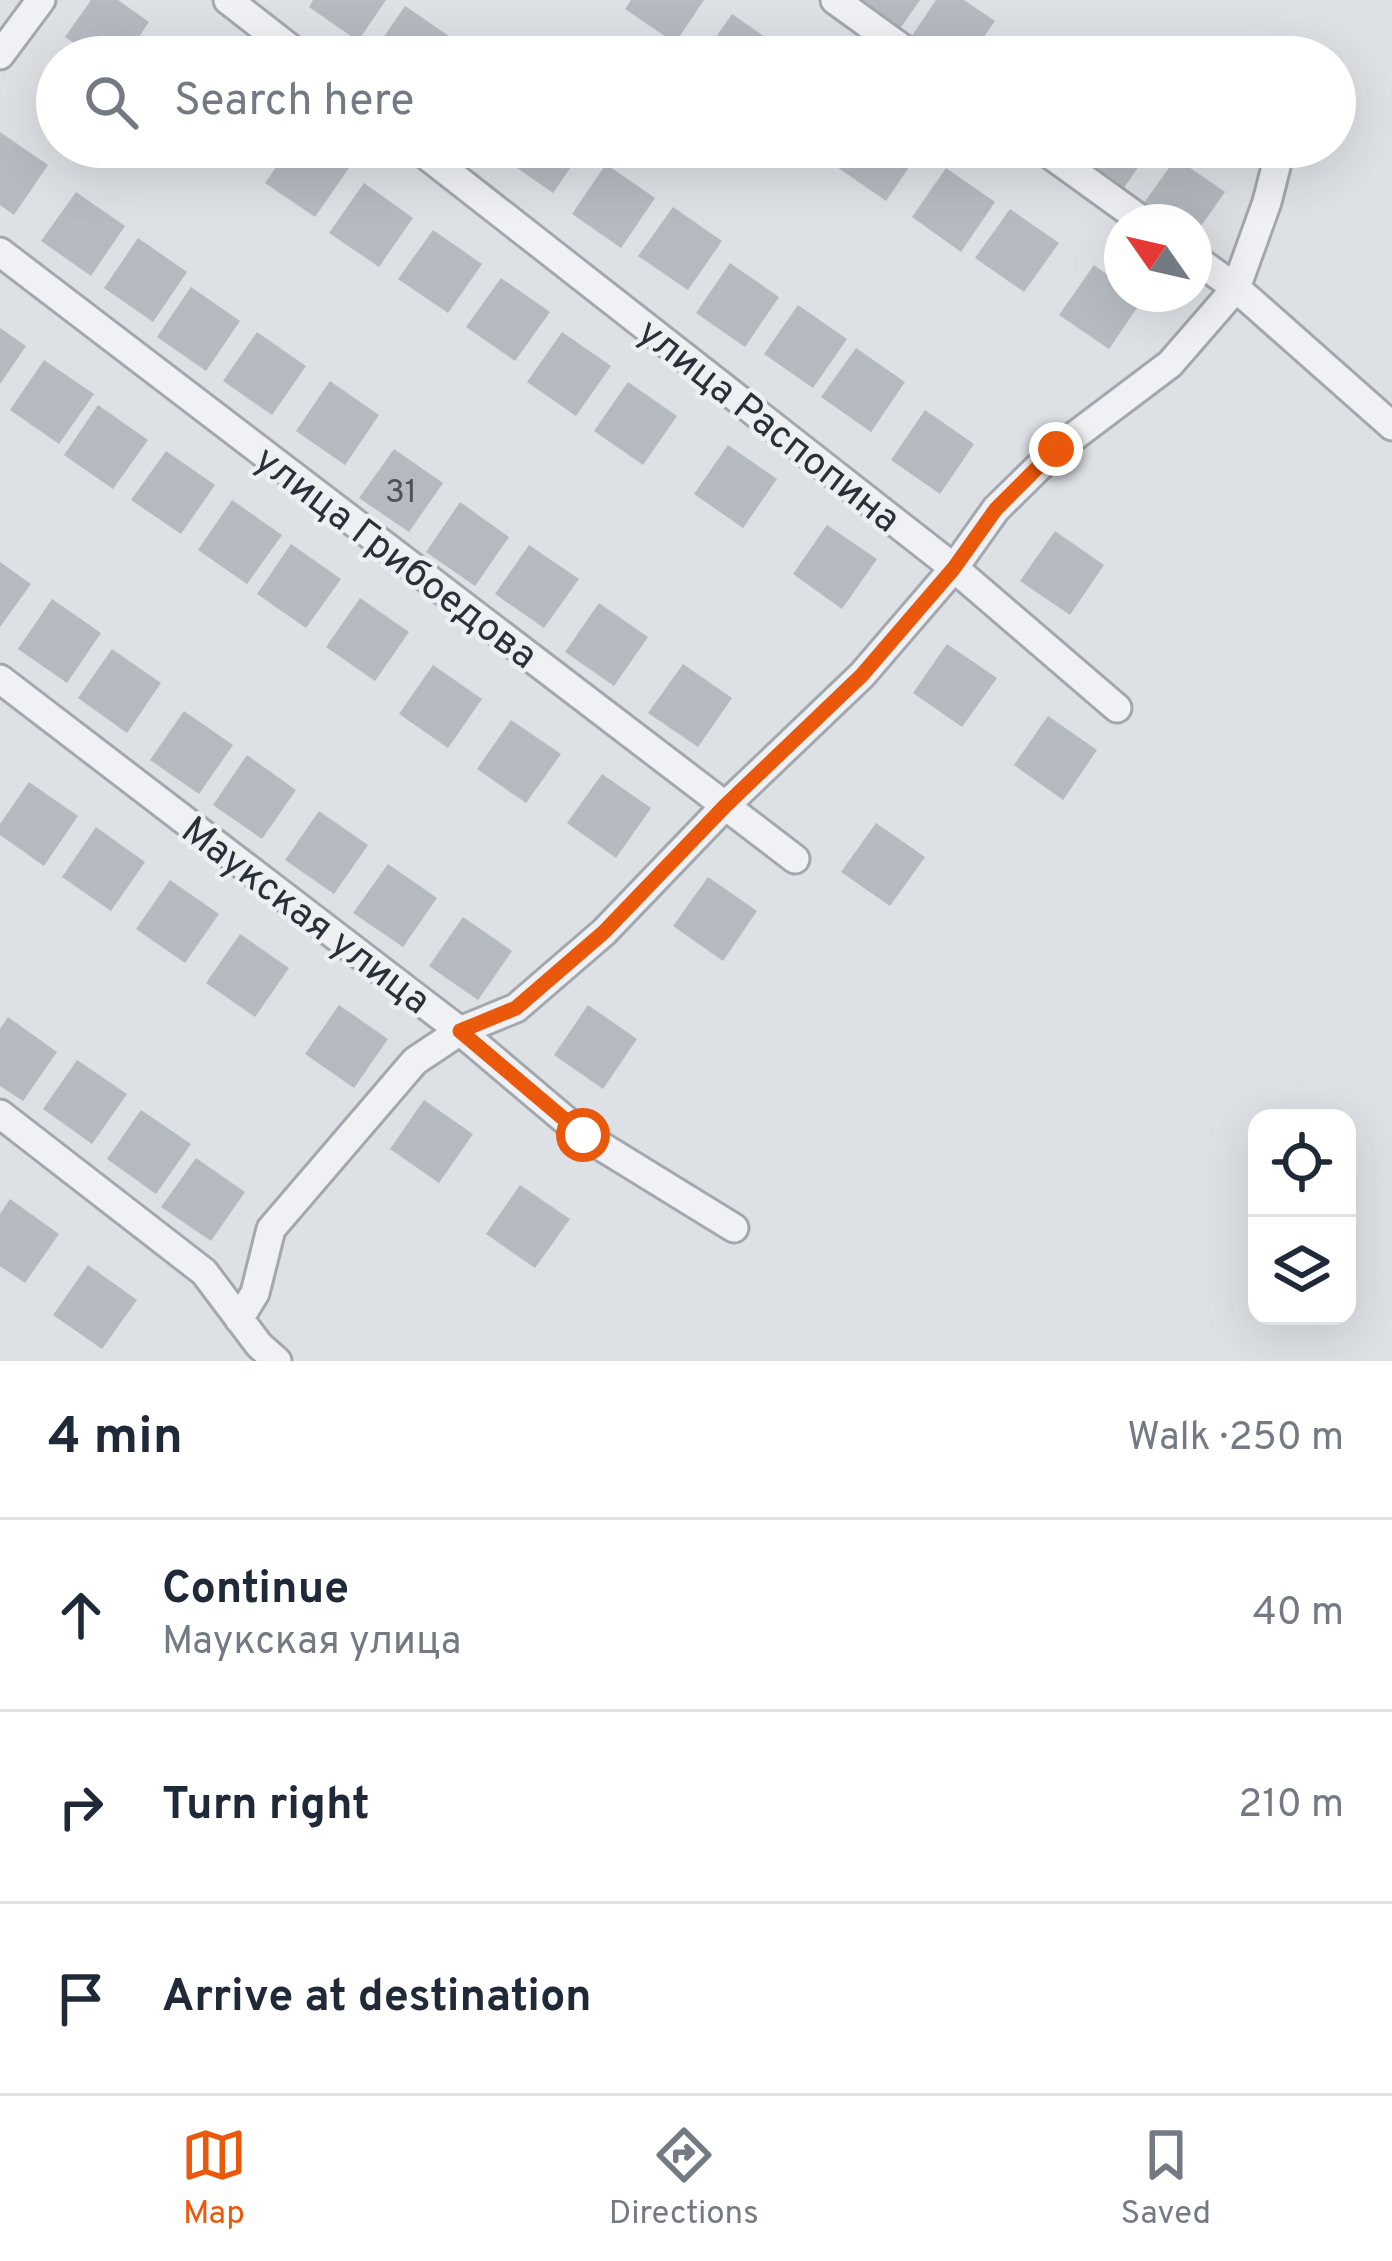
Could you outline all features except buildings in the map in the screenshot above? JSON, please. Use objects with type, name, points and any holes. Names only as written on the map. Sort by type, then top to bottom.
[{"type":"street","points":[[0,55],[41,0]]},
{"type":"street","points":[[228,0],[274,36]]},
{"type":"street","points":[[835,0],[885,36]]},
{"type":"street","name":"улица Распопина","points":[[443,168],[954,568],[1117,708]]},
{"type":"street","points":[[1069,168],[1119,204]]},
{"type":"street","points":[[239,1319],[255,1293],[272,1229],[415,1061],[460,1031],[516,1008],[604,932],[725,806],[862,675],[954,568],[996,509],[1056,449],[1170,364],[1236,288],[1276,168]]},
{"type":"street","name":"улица Грибоедова","points":[[0,252],[795,860]]},
{"type":"street","points":[[1212,271],[1392,426]]},
{"type":"street","name":"Маукская улица","points":[[0,679],[460,1031],[583,1135],[734,1228]]},
{"type":"street","points":[[0,1114],[204,1272],[277,1361]]},
{"type":"route","points":[[583,1135],[460,1031],[516,1008],[604,932],[725,806],[862,675],[954,568],[996,509],[1056,449]]}]
